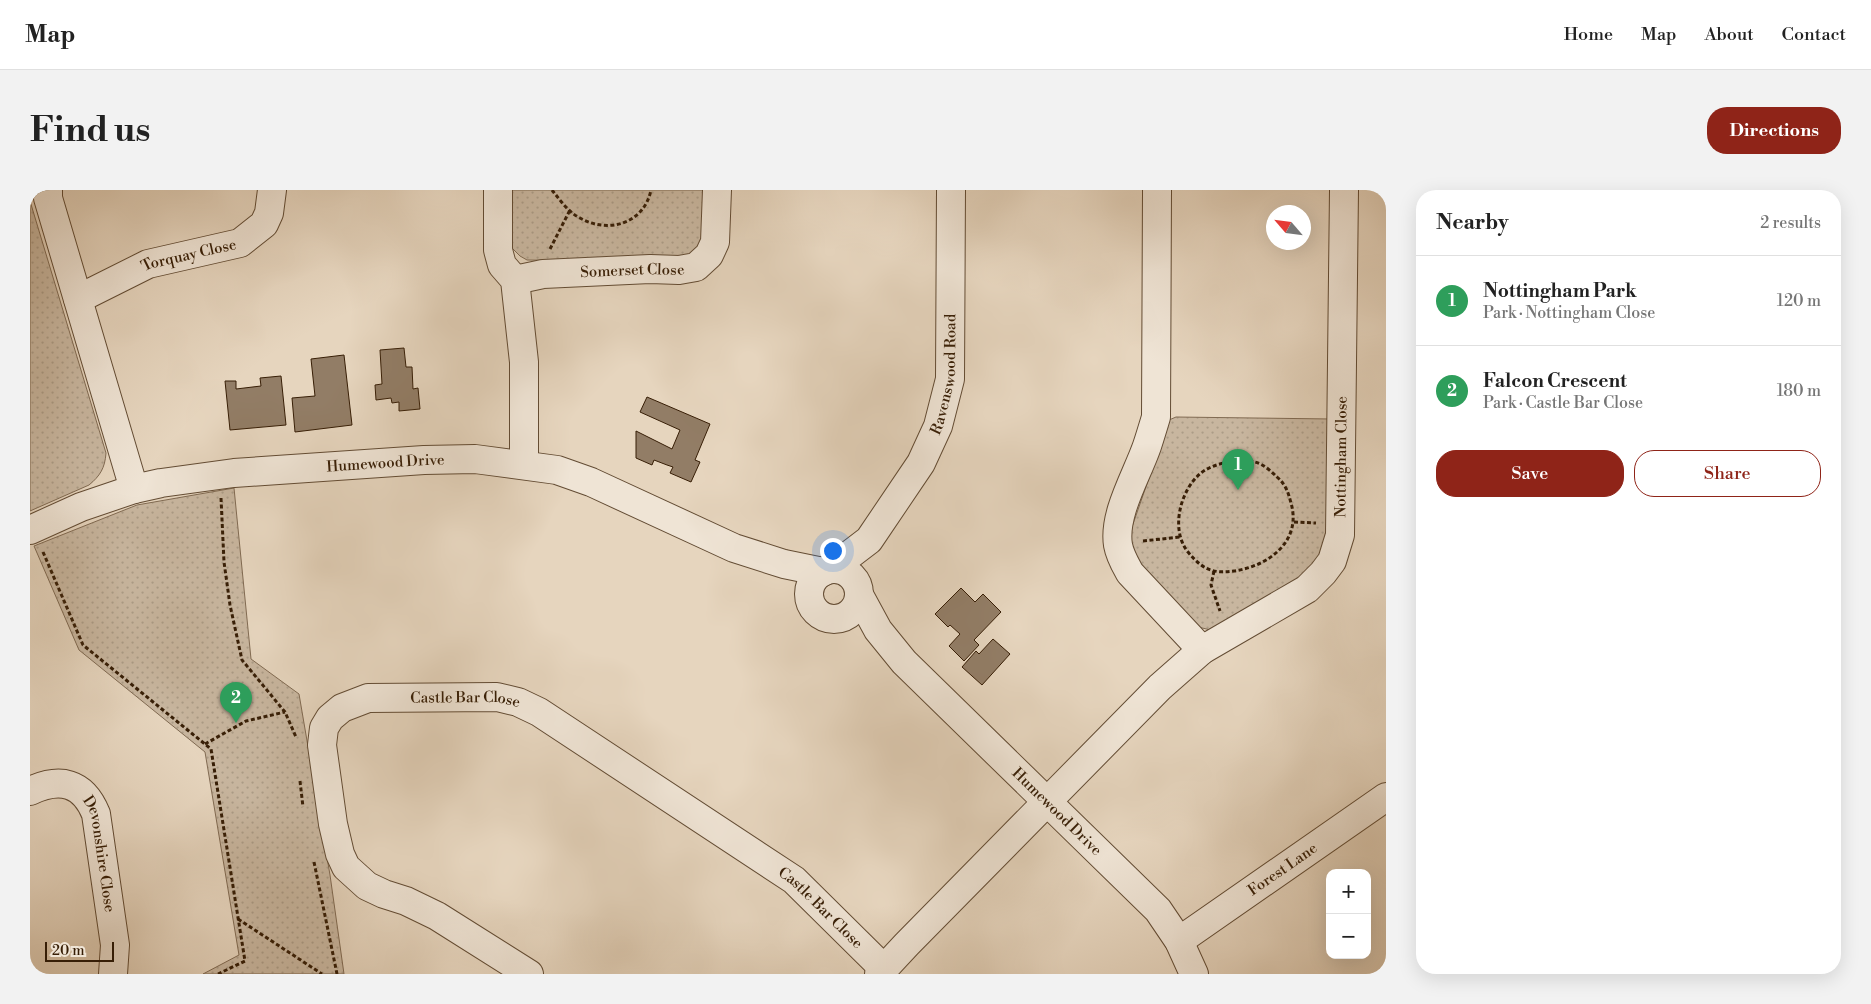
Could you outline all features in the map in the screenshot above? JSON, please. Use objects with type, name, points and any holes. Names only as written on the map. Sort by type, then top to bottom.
[{"type":"street","points":[[48,190],[48,198],[134,489]]},
{"type":"street","name":"Torquay Close","points":[[78,299],[148,264],[240,243],[264,224],[269,213],[272,190]]},
{"type":"street","points":[[498,190],[498,250],[502,265],[515,280],[524,362],[524,465]]},
{"type":"street","name":"Somerset Close","points":[[515,280],[543,274],[650,269],[678,270],[696,267],[709,254],[715,242],[718,190]]},
{"type":"street","name":"Ravenswood Road","points":[[842,579],[921,463],[938,426],[950,379],[950,190]]},
{"type":"street","points":[[1157,190],[1156,417],[1118,524],[1118,543],[1122,559],[1130,573],[1202,650]]},
{"type":"street","name":"Nottingham Close","points":[[1047,802],[1160,687],[1202,650],[1307,589],[1332,561],[1340,536],[1344,190]]},
{"type":"street","name":"Humewood Drive","points":[[32,529],[68,512],[134,489],[222,474],[450,458],[475,459],[557,470],[591,482],[734,548],[842,579],[878,630],[904,662],[1158,910],[1179,941],[1194,974]]},
{"type":"street","name":"Humewood Drive","points":[[734,548],[778,577],[810,602]]},
{"type":"street","points":[[816,577],[842,579],[857,604],[853,611],[846,616],[838,619],[829,619],[820,616],[810,602],[811,584],[816,577]]},
{"type":"street","name":"Humewood Drive","points":[[838,619],[904,662]]},
{"type":"street","name":"Castle Bar Close","points":[[529,974],[438,916],[367,886],[346,867],[340,854],[333,824],[322,745],[324,728],[330,718],[342,708],[368,698],[497,697],[518,702],[539,712],[794,880],[882,972],[1047,802]]},
{"type":"street","name":"Devonshire Close","points":[[30,791],[56,782],[68,784],[86,794],[91,804],[97,824],[115,945],[112,974]]},
{"type":"street","name":"Forest Lane","points":[[1179,941],[1386,797]]},
{"type":"path","points":[[552,190],[577,216],[596,225],[624,223],[635,218],[643,210],[651,190]]},
{"type":"path","points":[[543,274],[547,256],[570,210]]},
{"type":"path","points":[[1236,460],[1255,462],[1280,479],[1287,488],[1294,515],[1291,532],[1281,549],[1274,556],[1253,566],[1228,572],[1214,571],[1201,565],[1194,559],[1185,549],[1180,537],[1180,512],[1188,489],[1202,472],[1219,464],[1236,460]]},
{"type":"path","points":[[222,474],[221,518],[224,562],[230,605],[242,660],[285,712],[297,741]]},
{"type":"path","points":[[32,529],[84,646],[210,749],[244,961],[218,974]]},
{"type":"path","points":[[1118,543],[1180,537]]},
{"type":"path","points":[[1214,571],[1211,585],[1214,599],[1220,612],[1234,632]]},
{"type":"path","points":[[205,744],[246,721],[285,712]]},
{"type":"path","points":[[300,774],[300,791],[304,810]]},
{"type":"path","points":[[314,858],[337,974]]},
{"type":"path","points":[[238,919],[322,974]]},
{"type":"shaded area","points":[[505,190],[710,190],[706,243],[679,262],[527,260],[509,245]]},
{"type":"shaded area","points":[[30,201],[106,453],[101,471],[89,485],[30,511]]},
{"type":"shaded area","points":[[1176,417],[1332,419],[1330,540],[1319,568],[1215,631],[1198,627],[1140,571],[1130,538],[1132,527],[1169,420]]},
{"type":"shaded area","points":[[234,488],[251,659],[299,694],[330,875],[344,974],[203,974],[239,955],[205,752],[79,650],[34,546],[137,505]]},
{"type":"building","points":[[404,348],[406,367],[412,367],[413,389],[418,388],[420,409],[399,411],[399,402],[392,403],[391,398],[376,400],[375,385],[382,384],[380,350]]},
{"type":"building","points":[[344,355],[352,425],[295,432],[292,398],[315,396],[311,359]]},
{"type":"building","points":[[281,376],[286,425],[230,430],[225,381],[236,381],[236,389],[261,386],[260,378]]},
{"type":"building","points":[[647,397],[710,424],[695,460],[700,462],[691,482],[670,473],[673,467],[654,460],[652,465],[636,458],[636,431],[672,449],[680,430],[640,412]]},
{"type":"building","points":[[961,588],[975,602],[983,594],[1001,612],[974,640],[979,645],[964,661],[949,646],[960,634],[950,625],[948,627],[935,614]]},
{"type":"building","points":[[993,639],[1010,654],[982,685],[962,667],[976,651],[979,654]]},
{"type":"place","name":"Nottingham Park","points":[[1238,490]]},
{"type":"place","name":"Falcon Crescent","points":[[236,723]]}]
